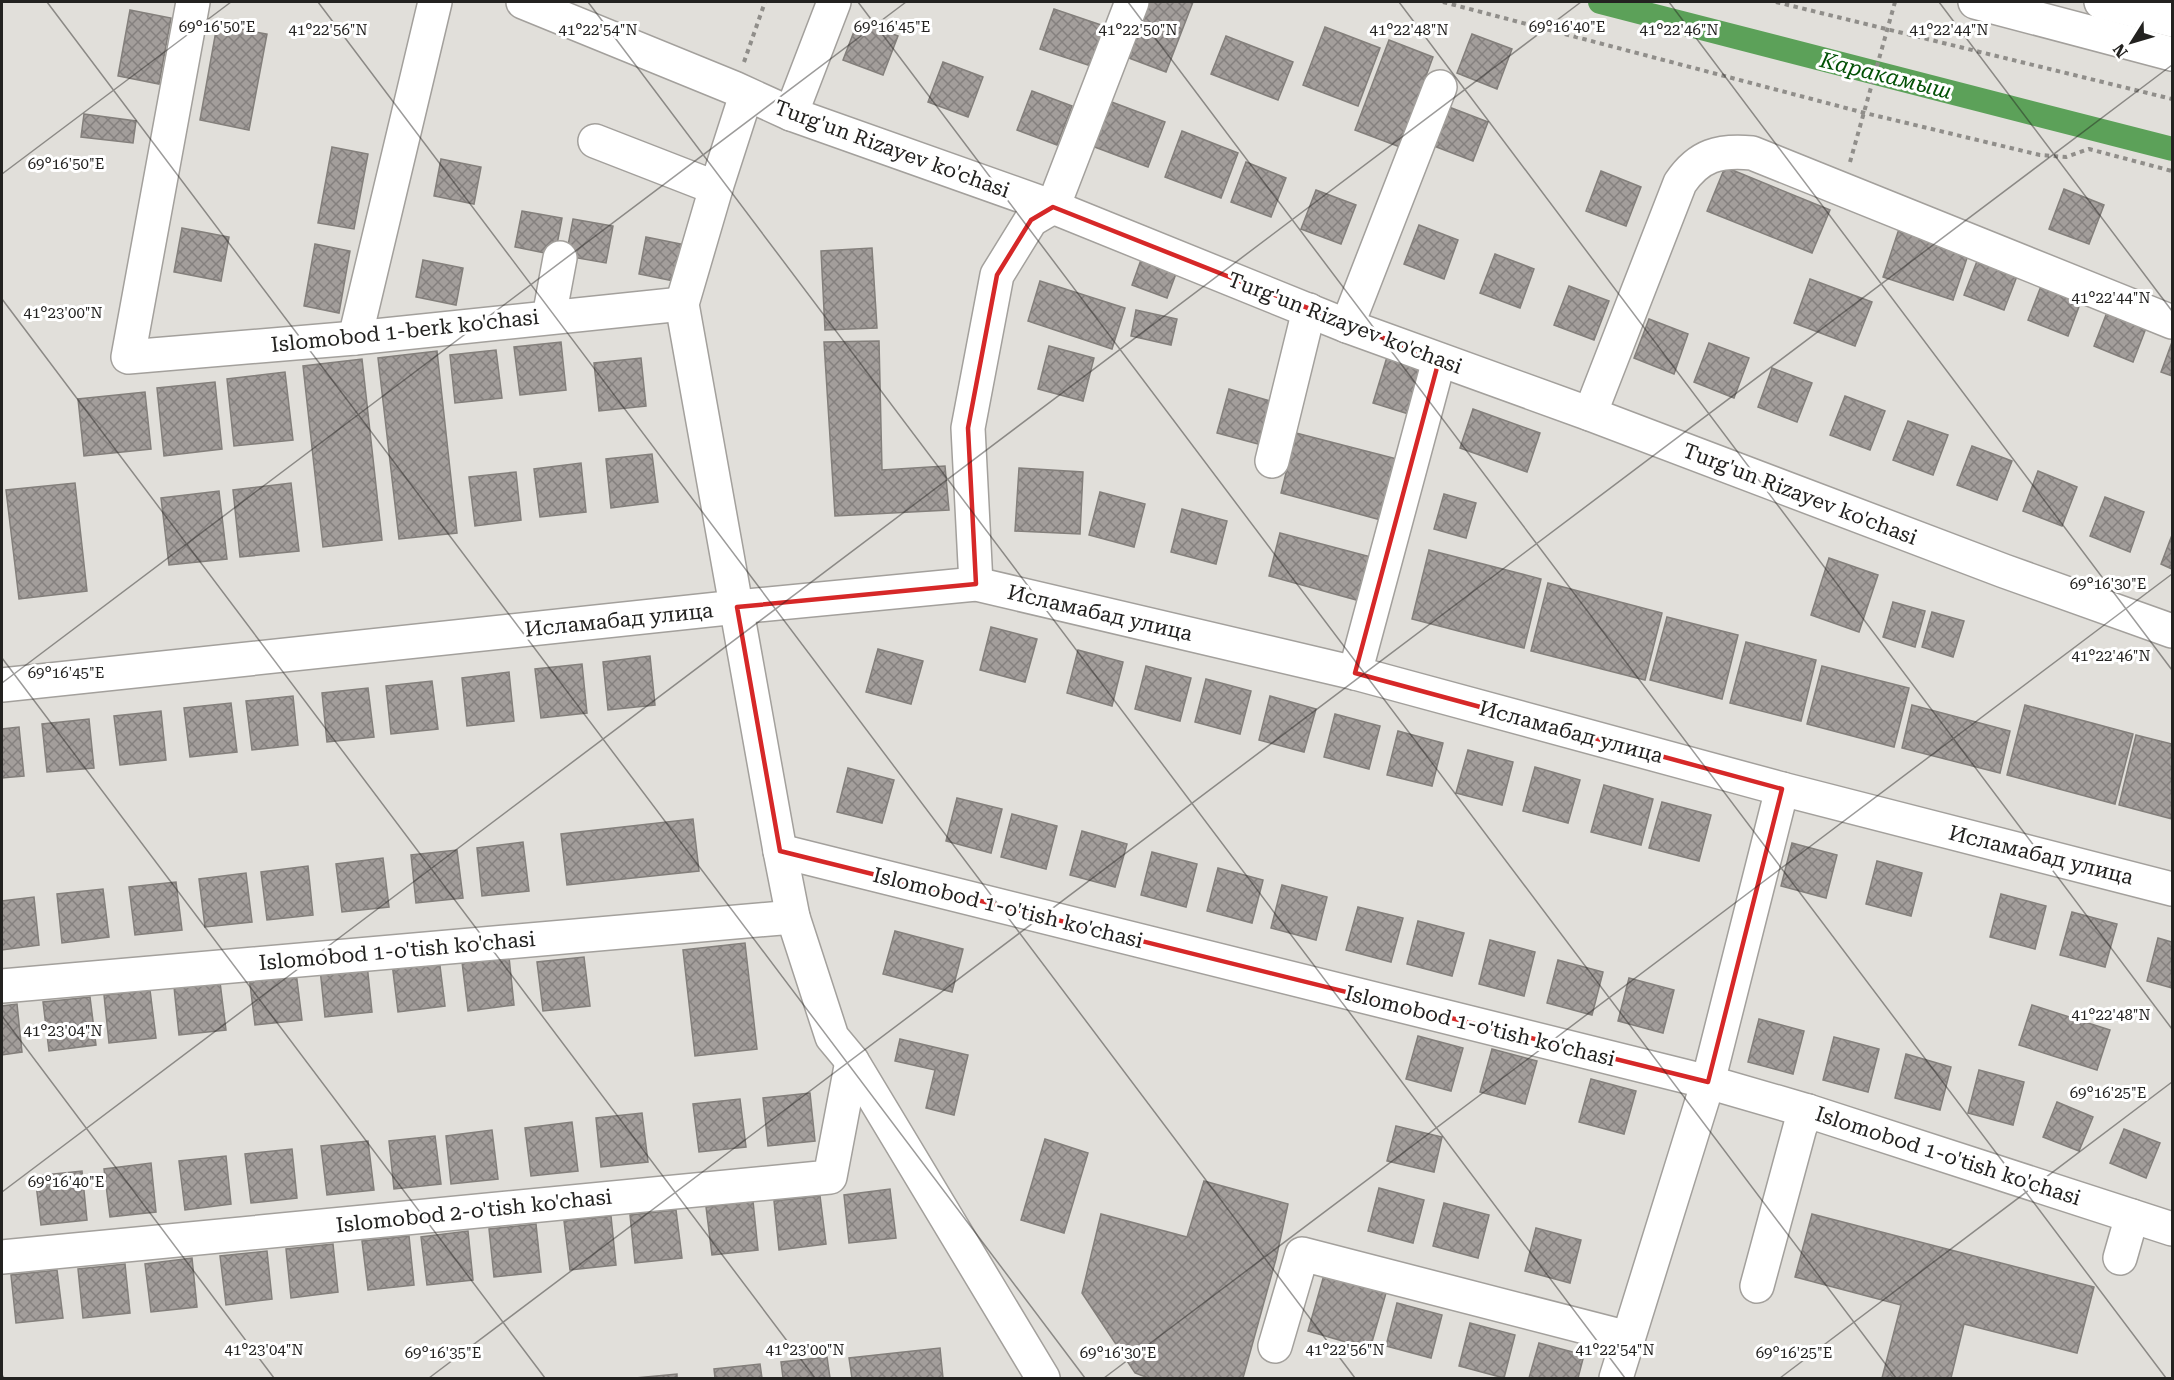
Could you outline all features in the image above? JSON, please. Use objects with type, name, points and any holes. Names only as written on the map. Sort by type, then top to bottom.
[{"type":"street","name":"Islomobod 1-berk ko'chasi","points":[[193,2],[128,357],[356,338],[682,303]]},
{"type":"street","points":[[356,338],[435,2]]},
{"type":"street","name":"Turg'un Rizayev ko'chasi","points":[[524,2],[791,114],[1053,207],[1347,326],[1590,414],[2004,571],[2172,631]]},
{"type":"street","points":[[791,114],[834,2]]},
{"type":"street","points":[[976,584],[968,428],[997,275],[1031,220],[1053,207],[1132,2]]},
{"type":"street","points":[[1975,2],[2172,54]]},
{"type":"street","points":[[2102,2],[2172,20]]},
{"type":"street","points":[[1347,326],[1440,87]]},
{"type":"street","points":[[740,91],[716,188],[682,303],[793,916],[832,1037],[852,1061],[1043,1378]]},
{"type":"street","points":[[595,141],[716,188]]},
{"type":"street","points":[[1590,414],[1680,183],[1691,168],[1707,157],[1719,154],[1752,153],[2172,322]]},
{"type":"street","points":[[549,317],[560,258]]},
{"type":"street","points":[[1272,461],[1309,310]]},
{"type":"street","points":[[1355,673],[1439,360]]},
{"type":"street","name":"Исламабад улица","points":[[2,685],[976,584],[1355,673],[1782,789],[2172,889]]},
{"type":"street","points":[[1616,1378],[1708,1082],[1782,789]]},
{"type":"street","name":"Islomobod 1-o'tish ko'chasi","points":[[780,851],[1708,1082],[1808,1111],[2172,1228]]},
{"type":"street","name":"Islomobod 1-o'tish ko'chasi","points":[[2,986],[793,916]]},
{"type":"street","name":"Islomobod 2-o'tish ko'chasi","points":[[2,1257],[830,1177],[852,1061]]},
{"type":"street","points":[[1758,1286],[1800,1127],[1808,1111]]},
{"type":"street","points":[[2120,1258],[2132,1216]]},
{"type":"street","points":[[1275,1346],[1302,1254],[1628,1338]]},
{"type":"path","points":[[740,91],[765,2]]},
{"type":"path","points":[[1443,2],[1865,113],[2040,155],[2066,157],[2089,149],[2172,171]]},
{"type":"path","points":[[1776,2],[2172,99]]},
{"type":"path","points":[[1842,189],[1895,2]]},
{"type":"highlighted area","points":[[1053,207],[1439,360],[1355,673],[1782,789],[1708,1082],[780,851],[737,607],[976,584],[968,428],[997,275],[1031,220]]},
{"type":"building","points":[[1142,2],[1193,2],[1166,72],[1121,55]]},
{"type":"building","points":[[1054,9],[1110,28],[1097,68],[1040,49]]},
{"type":"building","points":[[130,10],[171,18],[159,84],[118,76]]},
{"type":"building","points":[[858,21],[898,36],[883,75],[843,60]]},
{"type":"building","points":[[217,25],[267,34],[249,130],[200,120]]},
{"type":"building","points":[[1325,27],[1380,48],[1358,106],[1303,85]]},
{"type":"building","points":[[1472,34],[1512,49],[1497,89],[1457,73]]},
{"type":"building","points":[[1226,36],[1293,62],[1278,100],[1211,74]]},
{"type":"building","points":[[1389,40],[1433,57],[1400,147],[1355,130]]},
{"type":"building","points":[[943,62],[983,77],[968,117],[928,102]]},
{"type":"building","points":[[1032,91],[1072,106],[1057,145],[1017,130]]},
{"type":"building","points":[[1109,101],[1165,122],[1148,167],[1092,146]]},
{"type":"building","points":[[1449,107],[1488,122],[1473,161],[1434,146]]},
{"type":"building","points":[[84,114],[136,121],[133,143],[81,137]]},
{"type":"building","points":[[1182,131],[1238,153],[1221,198],[1165,177]]},
{"type":"building","points":[[332,147],[368,154],[354,229],[318,223]]},
{"type":"building","points":[[441,159],[481,167],[474,204],[434,196]]},
{"type":"building","points":[[1246,162],[1286,178],[1271,217],[1231,202]]},
{"type":"building","points":[[1725,167],[1830,210],[1812,253],[1707,211]]},
{"type":"building","points":[[1601,171],[1641,187],[1626,226],[1586,211]]},
{"type":"building","points":[[2064,189],[2104,205],[2089,244],[2049,229]]},
{"type":"building","points":[[1316,190],[1356,205],[1341,244],[1301,229]]},
{"type":"building","points":[[522,211],[562,218],[555,255],[515,247]]},
{"type":"building","points":[[573,219],[613,226],[606,263],[566,256]]},
{"type":"building","points":[[1419,225],[1458,240],[1444,279],[1404,264]]},
{"type":"building","points":[[1900,226],[1970,249],[1953,300],[1883,277]]},
{"type":"building","points":[[182,228],[229,237],[221,281],[174,272]]},
{"type":"building","points":[[646,237],[686,245],[679,282],[639,274]]},
{"type":"building","points":[[315,244],[350,251],[339,313],[304,306]]},
{"type":"building","points":[[872,248],[877,328],[825,330],[821,251]]},
{"type":"building","points":[[1495,254],[1534,269],[1520,308],[1480,293]]},
{"type":"building","points":[[1979,256],[2019,271],[2004,310],[1964,295]]},
{"type":"building","points":[[1142,257],[1177,271],[1167,298],[1132,285]]},
{"type":"building","points":[[423,260],[463,268],[456,305],[416,297]]},
{"type":"building","points":[[1810,279],[1872,302],[1855,346],[1794,323]]},
{"type":"building","points":[[1040,281],[1125,308],[1112,349],[1028,321]]},
{"type":"building","points":[[2043,281],[2083,296],[2068,336],[2028,320]]},
{"type":"building","points":[[1569,286],[1609,301],[1594,340],[1554,325]]},
{"type":"building","points":[[2109,307],[2148,323],[2133,362],[2094,346]]},
{"type":"building","points":[[1136,310],[1177,319],[1171,345],[1131,336]]},
{"type":"building","points":[[1649,319],[1688,334],[1674,374],[1634,358]]},
{"type":"building","points":[[879,341],[882,470],[945,466],[949,510],[835,516],[824,342]]},
{"type":"building","points":[[561,342],[566,390],[520,395],[514,347]]},
{"type":"building","points":[[2172,342],[2172,376],[2161,372]]},
{"type":"building","points":[[1709,343],[1749,358],[1734,398],[1694,382]]},
{"type":"building","points":[[1049,346],[1094,358],[1083,401],[1038,389]]},
{"type":"building","points":[[496,350],[502,398],[455,403],[450,355]]},
{"type":"building","points":[[437,351],[457,533],[399,539],[378,358]]},
{"type":"building","points":[[1387,357],[1426,369],[1412,415],[1373,403]]},
{"type":"building","points":[[641,358],[646,406],[599,411],[594,363]]},
{"type":"building","points":[[362,359],[382,540],[323,547],[303,366]]},
{"type":"building","points":[[1772,368],[1812,383],[1797,422],[1758,407]]},
{"type":"building","points":[[285,372],[293,440],[234,446],[227,379]]},
{"type":"building","points":[[215,382],[222,449],[164,456],[157,388]]},
{"type":"building","points":[[1229,389],[1274,402],[1262,445],[1217,433]]},
{"type":"building","points":[[145,392],[151,449],[84,456],[78,399]]},
{"type":"building","points":[[1845,396],[1885,411],[1870,450],[1830,435]]},
{"type":"building","points":[[1473,409],[1540,433],[1527,472],[1460,448]]},
{"type":"building","points":[[1908,421],[1948,435],[1933,475],[1893,460]]},
{"type":"building","points":[[1296,433],[1397,459],[1381,520],[1281,493]]},
{"type":"building","points":[[1972,446],[2012,461],[1997,500],[1957,485]]},
{"type":"building","points":[[652,454],[658,502],[611,508],[606,459]]},
{"type":"building","points":[[581,463],[586,512],[540,517],[534,469]]},
{"type":"building","points":[[1019,468],[1083,472],[1080,534],[1015,531]]},
{"type":"building","points":[[2038,471],[2077,487],[2062,526],[2023,511]]},
{"type":"building","points":[[516,472],[521,520],[475,526],[469,477]]},
{"type":"building","points":[[75,483],[87,591],[19,599],[6,490]]},
{"type":"building","points":[[291,483],[299,551],[240,557],[233,490]]},
{"type":"building","points":[[219,491],[227,559],[169,565],[161,498]]},
{"type":"building","points":[[1100,492],[1145,504],[1134,547],[1089,535]]},
{"type":"building","points":[[1444,494],[1476,503],[1466,538],[1434,529]]},
{"type":"building","points":[[2105,497],[2144,512],[2130,552],[2090,536]]},
{"type":"building","points":[[1182,509],[1227,521],[1216,564],[1171,552]]},
{"type":"building","points":[[1280,533],[1371,557],[1360,601],[1269,576]]},
{"type":"building","points":[[2172,535],[2172,569],[2161,564]]},
{"type":"building","points":[[1429,550],[1541,579],[1524,648],[1412,619]]},
{"type":"building","points":[[1829,558],[1878,575],[1859,632],[1811,615]]},
{"type":"building","points":[[1548,583],[1662,613],[1645,680],[1531,651]]},
{"type":"building","points":[[1893,602],[1925,611],[1915,647],[1883,637]]},
{"type":"building","points":[[1932,612],[1964,621],[1953,657],[1922,647]]},
{"type":"building","points":[[1667,617],[1738,635],[1722,699],[1650,680]]},
{"type":"building","points":[[991,627],[1037,639],[1025,682],[980,670]]},
{"type":"building","points":[[1746,642],[1816,660],[1801,721],[1730,703]]},
{"type":"building","points":[[878,649],[923,661],[911,704],[866,692]]},
{"type":"building","points":[[1078,650],[1123,662],[1112,706],[1067,693]]},
{"type":"building","points":[[650,656],[655,705],[608,710],[603,662]]},
{"type":"building","points":[[582,664],[587,713],[541,718],[535,669]]},
{"type":"building","points":[[1146,666],[1191,678],[1180,721],[1135,709]]},
{"type":"building","points":[[1822,666],[1909,688],[1894,747],[1807,724]]},
{"type":"building","points":[[509,672],[514,721],[467,726],[462,678]]},
{"type":"building","points":[[1206,679],[1251,691],[1240,734],[1195,722]]},
{"type":"building","points":[[432,681],[438,729],[391,734],[386,686]]},
{"type":"building","points":[[368,688],[374,737],[327,742],[322,693]]},
{"type":"building","points":[[293,696],[298,745],[252,750],[246,701]]},
{"type":"building","points":[[1270,696],[1316,709],[1304,752],[1259,740]]},
{"type":"building","points":[[231,703],[237,752],[190,757],[184,708]]},
{"type":"building","points":[[1912,705],[2010,731],[2000,773],[1902,748]]},
{"type":"building","points":[[2025,705],[2133,734],[2115,804],[2007,775]]},
{"type":"building","points":[[161,711],[166,760],[120,765],[114,716]]},
{"type":"building","points":[[1335,714],[1380,726],[1369,769],[1324,757]]},
{"type":"building","points":[[89,719],[94,768],[47,772],[42,724]]},
{"type":"building","points":[[19,727],[24,776],[2,778],[2,729]]},
{"type":"building","points":[[1398,731],[1443,743],[1432,786],[1387,775]]},
{"type":"building","points":[[2136,735],[2172,744],[2172,819],[2119,805]]},
{"type":"building","points":[[1468,750],[1513,762],[1502,805],[1456,793]]},
{"type":"building","points":[[1535,767],[1580,780],[1568,823],[1523,811]]},
{"type":"building","points":[[848,768],[894,780],[882,823],[837,812]]},
{"type":"building","points":[[1604,785],[1653,799],[1641,845],[1591,832]]},
{"type":"building","points":[[957,798],[1002,809],[991,853],[946,841]]},
{"type":"building","points":[[1662,802],[1711,815],[1699,861],[1649,848]]},
{"type":"building","points":[[1012,814],[1057,826],[1046,869],[1001,857]]},
{"type":"building","points":[[693,819],[699,871],[567,885],[561,834]]},
{"type":"building","points":[[1082,831],[1127,844],[1115,887],[1070,875]]},
{"type":"building","points":[[523,842],[529,891],[482,896],[477,848]]},
{"type":"building","points":[[1792,843],[1837,855],[1826,898],[1781,886]]},
{"type":"building","points":[[457,850],[463,898],[416,903],[411,855]]},
{"type":"building","points":[[1152,852],[1197,864],[1186,907],[1141,895]]},
{"type":"building","points":[[383,858],[389,907],[342,912],[336,864]]},
{"type":"building","points":[[1877,861],[1922,873],[1911,916],[1866,904]]},
{"type":"building","points":[[308,866],[313,915],[267,920],[261,872]]},
{"type":"building","points":[[1218,868],[1263,880],[1252,923],[1207,911]]},
{"type":"building","points":[[246,873],[252,922],[205,927],[199,879]]},
{"type":"building","points":[[176,882],[182,930],[135,935],[129,887]]},
{"type":"building","points":[[1282,885],[1327,897],[1316,940],[1271,928]]},
{"type":"building","points":[[103,889],[109,937],[62,943],[57,894]]},
{"type":"building","points":[[2001,894],[2046,906],[2035,949],[1990,937]]},
{"type":"building","points":[[34,897],[39,945],[2,950],[2,901]]},
{"type":"building","points":[[1358,907],[1403,918],[1391,962],[1346,950]]},
{"type":"building","points":[[2072,912],[2117,924],[2105,967],[2060,955]]},
{"type":"building","points":[[1418,921],[1464,933],[1452,976],[1407,964]]},
{"type":"building","points":[[895,931],[963,949],[952,992],[883,974]]},
{"type":"building","points":[[2158,938],[2172,942],[2172,988],[2147,981]]},
{"type":"building","points":[[1490,940],[1535,952],[1524,996],[1479,984]]},
{"type":"building","points":[[745,943],[757,1049],[695,1056],[683,950]]},
{"type":"building","points":[[509,957],[514,1005],[468,1011],[462,962]]},
{"type":"building","points":[[584,957],[590,1006],[543,1011],[537,962]]},
{"type":"building","points":[[439,958],[445,1006],[398,1012],[392,963]]},
{"type":"building","points":[[1558,960],[1603,972],[1592,1015],[1547,1003]]},
{"type":"building","points":[[367,964],[372,1012],[325,1017],[320,969]]},
{"type":"building","points":[[296,972],[302,1020],[255,1025],[249,976]]},
{"type":"building","points":[[1629,978],[1674,990],[1663,1033],[1618,1021]]},
{"type":"building","points":[[220,982],[226,1030],[179,1035],[174,987]]},
{"type":"building","points":[[150,990],[156,1038],[109,1043],[104,995]]},
{"type":"building","points":[[90,997],[96,1045],[49,1051],[43,1002]]},
{"type":"building","points":[[17,1004],[22,1052],[2,1055],[2,1006]]},
{"type":"building","points":[[2032,1005],[2110,1030],[2097,1070],[2019,1045]]},
{"type":"building","points":[[1759,1019],[1804,1031],[1793,1074],[1748,1062]]},
{"type":"building","points":[[1418,1036],[1463,1048],[1451,1091],[1406,1079]]},
{"type":"building","points":[[1834,1037],[1879,1049],[1868,1092],[1823,1080]]},
{"type":"building","points":[[900,1039],[968,1055],[954,1115],[926,1108],[935,1070],[895,1061]]},
{"type":"building","points":[[1492,1049],[1537,1061],[1525,1104],[1480,1092]]},
{"type":"building","points":[[1906,1054],[1951,1067],[1940,1110],[1895,1098]]},
{"type":"building","points":[[1979,1070],[2024,1082],[2013,1125],[1968,1113]]},
{"type":"building","points":[[1591,1079],[1636,1091],[1624,1134],[1579,1122]]},
{"type":"building","points":[[810,1093],[815,1141],[768,1146],[763,1098]]},
{"type":"building","points":[[740,1099],[746,1147],[699,1152],[693,1104]]},
{"type":"building","points":[[2057,1102],[2093,1117],[2079,1151],[2043,1137]]},
{"type":"building","points":[[642,1113],[648,1162],[601,1167],[596,1118]]},
{"type":"building","points":[[572,1122],[578,1171],[531,1176],[525,1128]]},
{"type":"building","points":[[1396,1126],[1442,1137],[1434,1172],[1387,1161]]},
{"type":"building","points":[[2124,1129],[2160,1143],[2146,1178],[2110,1163]]},
{"type":"building","points":[[492,1130],[498,1179],[451,1184],[446,1136]]},
{"type":"building","points":[[435,1136],[441,1184],[394,1189],[389,1141]]},
{"type":"building","points":[[1045,1139],[1088,1153],[1064,1233],[1021,1220]]},
{"type":"building","points":[[368,1141],[374,1190],[327,1195],[321,1146]]},
{"type":"building","points":[[292,1149],[297,1198],[251,1203],[245,1154]]},
{"type":"building","points":[[226,1156],[231,1204],[185,1210],[179,1161]]},
{"type":"building","points":[[151,1163],[156,1212],[110,1217],[104,1169]]},
{"type":"building","points":[[82,1171],[87,1220],[41,1225],[35,1176]]},
{"type":"building","points":[[1204,1181],[1288,1204],[1276,1259],[1243,1378],[1148,1378],[1135,1373],[1082,1293],[1101,1214],[1187,1237]]},
{"type":"building","points":[[1379,1188],[1424,1200],[1413,1243],[1368,1231]]},
{"type":"building","points":[[890,1189],[896,1238],[849,1243],[844,1195]]},
{"type":"building","points":[[820,1196],[826,1244],[779,1250],[774,1201]]},
{"type":"building","points":[[753,1201],[758,1250],[712,1255],[706,1207]]},
{"type":"building","points":[[1444,1203],[1489,1215],[1478,1258],[1433,1246]]},
{"type":"building","points":[[676,1210],[682,1258],[635,1263],[630,1215]]},
{"type":"building","points":[[1812,1214],[2094,1287],[2077,1353],[1964,1324],[1951,1378],[1882,1378],[1901,1305],[1795,1277]]},
{"type":"building","points":[[611,1216],[616,1265],[570,1270],[564,1221]]},
{"type":"building","points":[[536,1224],[541,1272],[494,1277],[489,1229]]},
{"type":"building","points":[[1536,1228],[1581,1240],[1570,1283],[1525,1271]]},
{"type":"building","points":[[468,1231],[473,1280],[427,1285],[421,1237]]},
{"type":"building","points":[[409,1236],[414,1285],[368,1290],[362,1241]]},
{"type":"building","points":[[333,1244],[338,1292],[291,1298],[286,1249]]},
{"type":"building","points":[[267,1251],[272,1299],[226,1305],[220,1256]]},
{"type":"building","points":[[192,1258],[197,1307],[151,1312],[145,1264]]},
{"type":"building","points":[[125,1264],[130,1313],[83,1318],[78,1269]]},
{"type":"building","points":[[57,1270],[63,1318],[16,1323],[11,1275]]},
{"type":"building","points":[[1324,1275],[1386,1293],[1370,1349],[1308,1331]]},
{"type":"building","points":[[1397,1303],[1442,1315],[1431,1358],[1386,1346]]},
{"type":"building","points":[[1470,1323],[1515,1335],[1504,1378],[1459,1366]]},
{"type":"building","points":[[1539,1343],[1584,1355],[1578,1378],[1529,1378]]},
{"type":"building","points":[[940,1348],[943,1378],[852,1378],[849,1358]]},
{"type":"building","points":[[827,1357],[830,1378],[783,1378],[781,1362]]},
{"type":"building","points":[[760,1364],[762,1378],[715,1378],[714,1369]]},
{"type":"building","points":[[677,1374],[677,1378],[635,1378]]},
{"type":"waterway","name":"Каракамыш","points":[[1600,2],[2172,149]]}]
